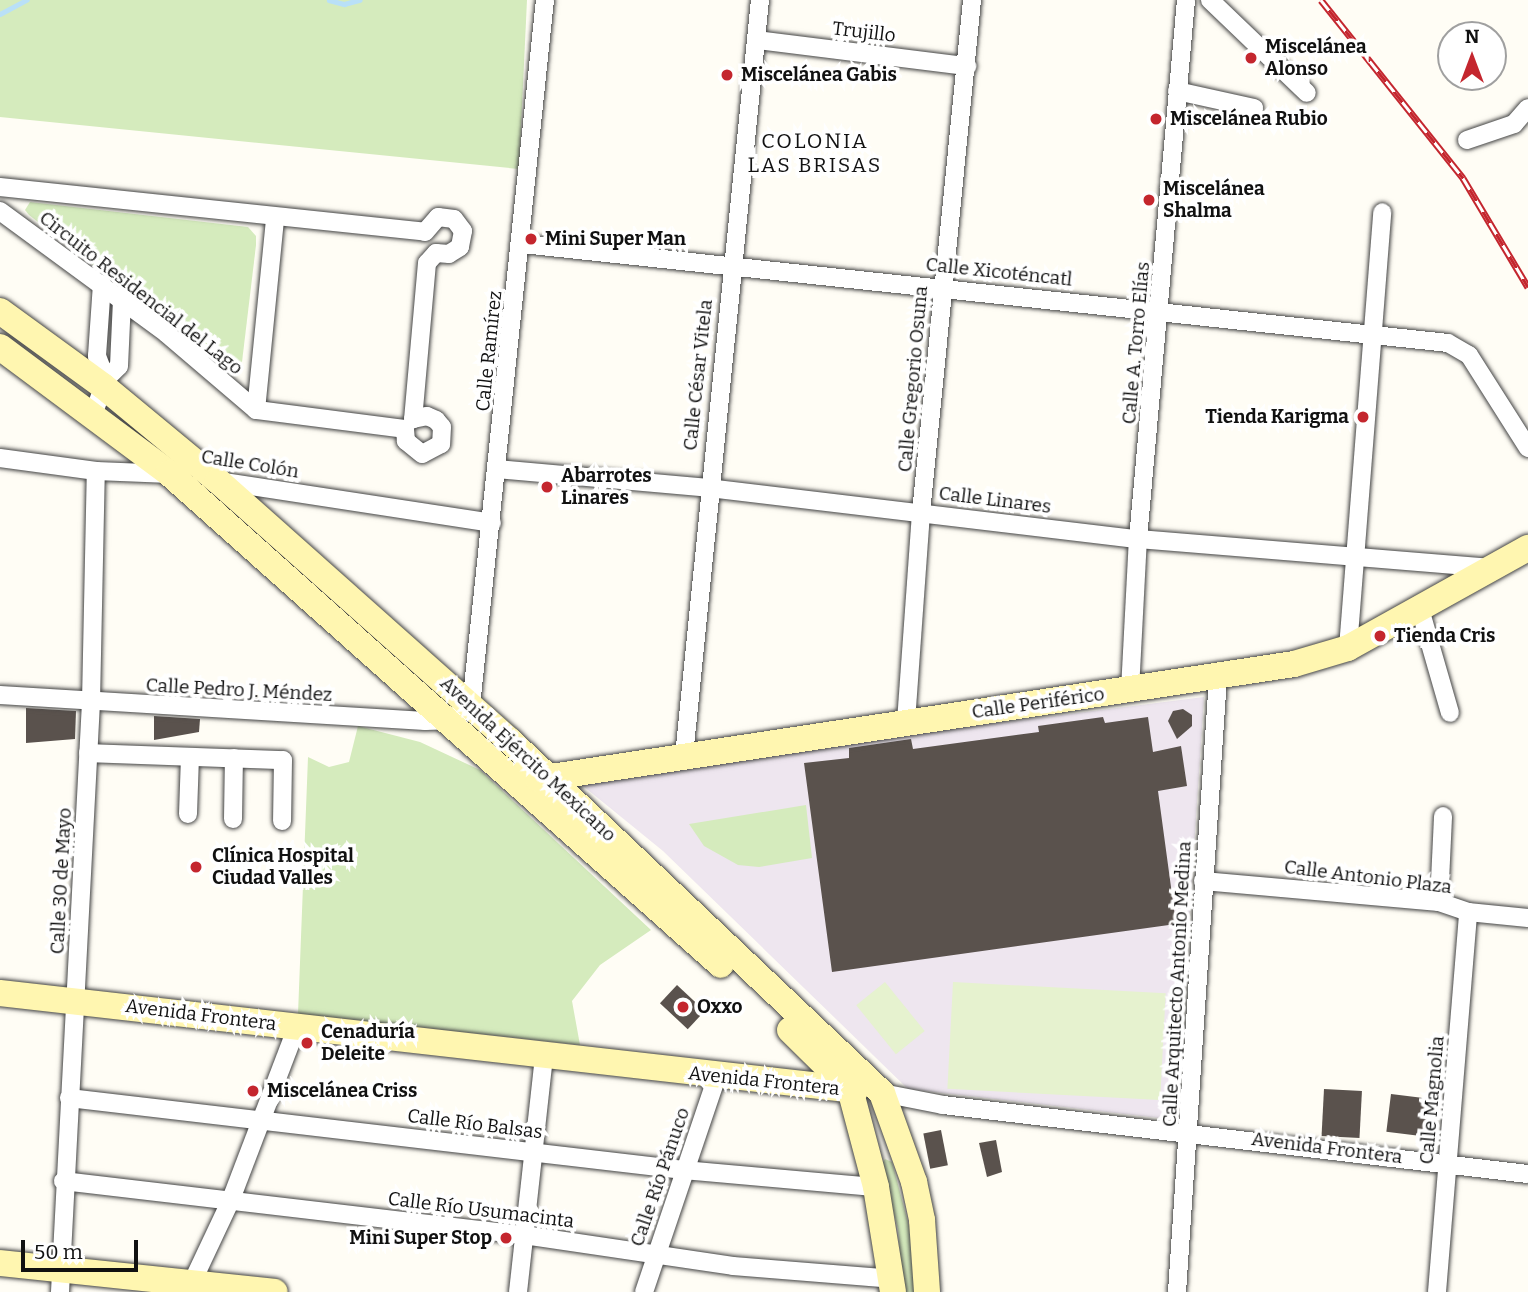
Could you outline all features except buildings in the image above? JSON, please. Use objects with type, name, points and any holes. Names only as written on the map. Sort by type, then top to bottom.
[{"type":"main road","name":"Avenida Ejército Mexicano","points":[[0,311],[104,382],[218,481],[548,776],[882,1093],[914,1182],[922,1220],[927,1292]]},
{"type":"main road","name":"Avenida Ejército Mexicano","points":[[0,347],[169,474],[522,783],[755,996],[850,1089]]},
{"type":"main road","name":"Calle Periférico","points":[[522,783],[548,776],[1218,678],[1348,648],[1528,548]]},
{"type":"main road","name":"Avenida Frontera","points":[[0,993],[544,1057],[882,1093]]},
{"type":"main road","points":[[850,1089],[876,1187],[893,1285]]},
{"type":"main road","points":[[0,1263],[61,1281],[274,1292]]},
{"type":"street","name":"Calle Ramírez","points":[[471,706],[522,244],[545,0]]},
{"type":"street","name":"Calle César Vitela","points":[[684,756],[730,268],[760,0]]},
{"type":"street","name":"Calle Gregorio Osuna","points":[[906,722],[921,513],[972,0]]},
{"type":"street","name":"Calle A. Torro Elías","points":[[1129,690],[1138,538],[1161,310],[1186,0]]},
{"type":"street","points":[[1210,0],[1307,93]]},
{"type":"street","name":"Trujillo","points":[[757,40],[967,66]]},
{"type":"street","points":[[1177,91],[1254,108]]},
{"type":"street","points":[[1467,140],[1514,124],[1528,108]]},
{"type":"street","name":"Circuito Residencial del Lago","points":[[0,187],[425,232],[438,217],[446,216],[460,224],[464,239],[460,247],[449,254],[436,253],[427,263],[413,419],[426,416],[436,420],[444,436],[437,450],[422,454],[406,441],[405,429],[256,410],[102,284],[0,211]]},
{"type":"street","points":[[1348,648],[1382,212]]},
{"type":"street","name":"Circuito Residencial del Lago","points":[[256,410],[275,218]]},
{"type":"street","name":"Calle Xicoténcatl","points":[[522,244],[730,268],[942,286],[1448,344],[1469,355],[1528,448]]},
{"type":"street","points":[[102,284],[97,356],[104,382]]},
{"type":"street","points":[[93,415],[104,382],[119,366],[122,300]]},
{"type":"street","name":"Calle Colón","points":[[0,458],[96,471],[169,474],[492,523]]},
{"type":"street","name":"Calle Linares","points":[[497,469],[708,488],[1138,538],[1489,568]]},
{"type":"street","name":"Calle 30 de Mayo","points":[[61,1281],[64,1181],[91,702],[98,528],[96,471]]},
{"type":"street","points":[[1420,609],[1450,713]]},
{"type":"street","name":"Calle Arquitecto Antonio Medina","points":[[1177,1292],[1190,1131],[1203,881],[1218,678]]},
{"type":"street","name":"Calle Pedro J. Méndez","points":[[0,695],[449,720]]},
{"type":"street","points":[[449,720],[471,706]]},
{"type":"street","points":[[88,753],[283,760],[282,821]]},
{"type":"street","points":[[188,814],[190,757]]},
{"type":"street","points":[[233,819],[234,758]]},
{"type":"street","points":[[1439,902],[1444,816]]},
{"type":"street","name":"Calle Antonio Plaza","points":[[1203,881],[1439,902],[1468,912],[1528,918]]},
{"type":"street","name":"Calle Magnolia","points":[[1437,1292],[1468,912]]},
{"type":"street","points":[[191,1288],[264,1119],[297,1027]]},
{"type":"street","points":[[518,1292],[544,1057]]},
{"type":"street","name":"Calle Río Pánuco","points":[[644,1292],[717,1076]]},
{"type":"street","name":"Avenida Frontera","points":[[882,1093],[943,1104],[1190,1131],[1528,1174]]},
{"type":"street","name":"Calle Río Balsas","points":[[69,1098],[684,1170],[876,1187]]},
{"type":"street","name":"Calle Río Usumacinta","points":[[64,1181],[524,1234],[733,1266],[893,1285]]},
{"type":"shaded area","points":[[1204,697],[1176,1120],[908,1089],[663,851],[572,777]]},
{"type":"green space","points":[[0,0],[527,0],[519,169],[0,117]]},
{"type":"green space","points":[[30,202],[248,227],[256,236],[256,245],[242,362],[230,365],[217,362],[29,215],[25,210]]},
{"type":"green space","points":[[358,726],[420,742],[480,770],[651,930],[600,965],[572,1001],[580,1045],[298,1014],[308,757],[329,767],[349,762]]},
{"type":"green space","points":[[806,805],[812,858],[759,867],[738,865],[704,846],[689,824]]},
{"type":"green space","points":[[885,982],[925,1031],[896,1054],[856,1005]]},
{"type":"green space","points":[[953,982],[1166,993],[1160,1100],[947,1089]]},
{"type":"green space","points":[[885,1159],[892,1162],[909,1226],[914,1292],[903,1292],[898,1229],[881,1165]]},
{"type":"waterway","points":[[0,14],[26,0]]},
{"type":"waterway","points":[[329,0],[344,4],[359,0]]},
{"type":"railway","points":[[1321,0],[1463,178],[1528,287]]},
{"type":"place","name":"Miscelánea Alonso","points":[[1251,58]]},
{"type":"place","name":"Miscelánea Gabis","points":[[727,75]]},
{"type":"place","name":"Miscelánea Rubio","points":[[1156,119]]},
{"type":"place","name":"Miscelánea Shalma","points":[[1149,200]]},
{"type":"place","name":"Mini Super Man","points":[[531,239]]},
{"type":"place","name":"Tienda Karigma","points":[[1363,417]]},
{"type":"place","name":"Abarrotes Linares","points":[[547,487]]},
{"type":"place","name":"Tienda Cris","points":[[1380,636]]},
{"type":"place","name":"Clínica Hospital Ciudad Valles","points":[[196,867]]},
{"type":"place","name":"Oxxo","points":[[683,1007]]},
{"type":"place","name":"Cenaduría Deleite","points":[[307,1043]]},
{"type":"place","name":"Miscelánea Criss","points":[[253,1091]]},
{"type":"place","name":"Mini Super Stop","points":[[506,1238]]},
{"type":"district","name":"COLONIA LAS BRISAS","points":[[815,153]]}]
